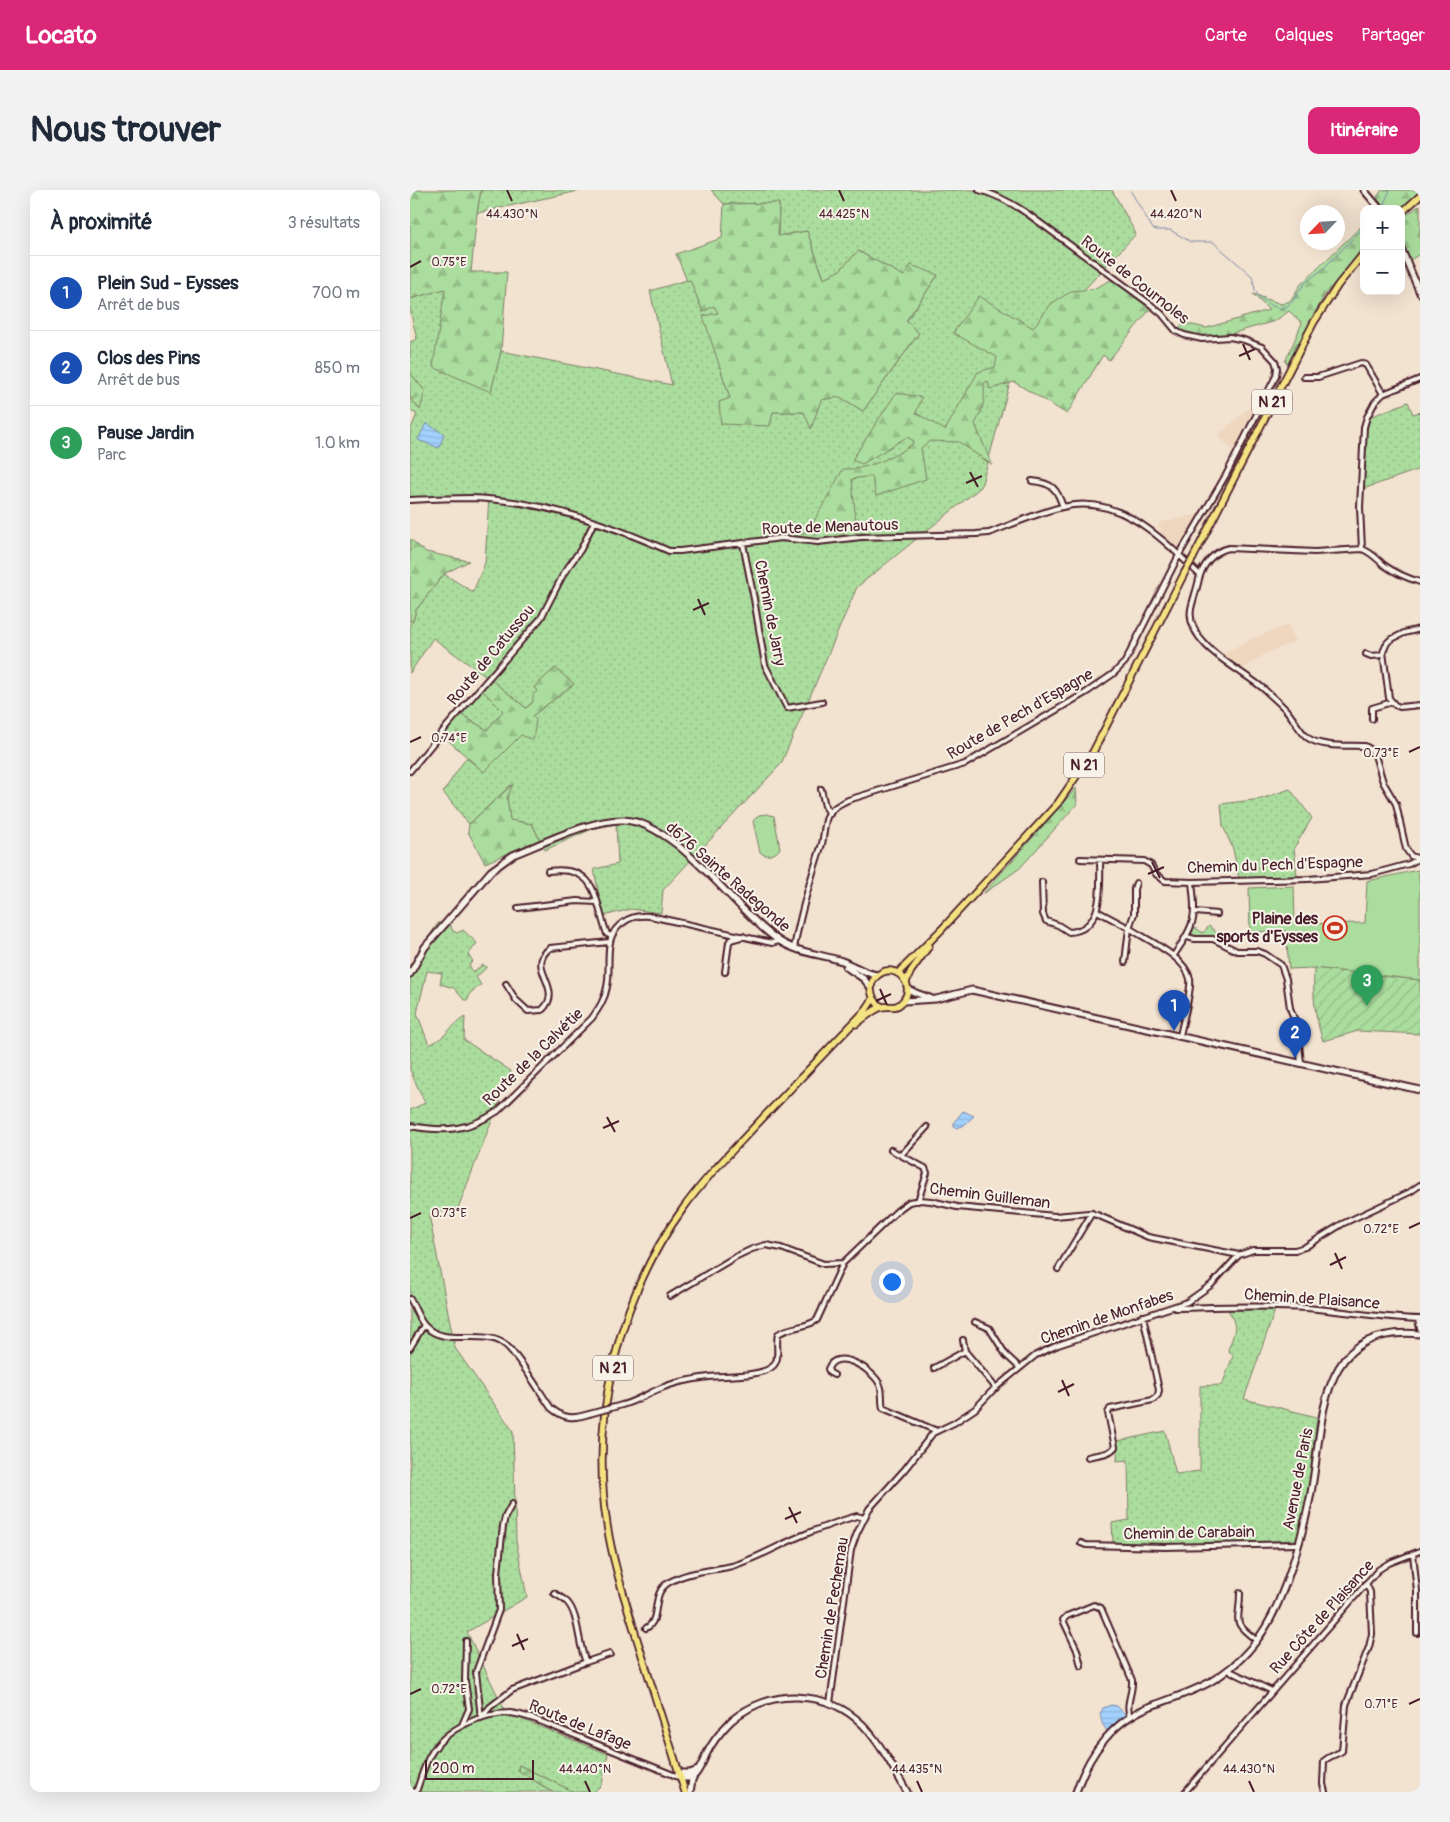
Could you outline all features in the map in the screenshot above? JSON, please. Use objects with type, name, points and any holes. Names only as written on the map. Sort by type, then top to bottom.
[{"type":"main road","points":[[1364,190],[1377,205]]},
{"type":"main road","points":[[1405,209],[1420,196]]},
{"type":"main road","points":[[1402,250],[1420,293]]},
{"type":"main road","name":"N 21","points":[[898,972],[942,929],[1058,802],[1093,752],[1314,322],[1338,285],[1360,258]]},
{"type":"main road","name":"d676 Sainte Radegonde","points":[[410,974],[425,947],[491,871],[502,862],[513,855],[598,822],[625,820],[648,826],[674,842],[779,941],[794,948],[831,958]]},
{"type":"main road","name":"N 21","points":[[906,982],[911,971],[942,929]]},
{"type":"main road","points":[[831,958],[877,975]]},
{"type":"main road","points":[[831,958],[864,978],[871,988],[873,998],[882,1006],[894,1007],[904,1001],[936,999],[972,990],[1420,1090]]},
{"type":"main road","points":[[871,988],[877,975],[887,971],[898,972],[908,988],[904,1001]]},
{"type":"main road","points":[[908,988],[916,993],[936,999]]},
{"type":"main road","name":"N 21","points":[[685,1792],[622,1588],[607,1523],[603,1490],[603,1454],[604,1424],[612,1371],[621,1334],[640,1284],[655,1254],[683,1209],[729,1154],[845,1032],[873,998]]},
{"type":"main road","name":"N 21","points":[[845,1032],[882,1006]]},
{"type":"main road","name":"Avenue de Paris","points":[[1076,1792],[1084,1771],[1098,1747],[1118,1725],[1152,1705],[1191,1692],[1228,1670],[1240,1660],[1256,1640],[1278,1603],[1298,1544],[1310,1500],[1324,1405],[1333,1375],[1351,1353],[1374,1339],[1388,1335],[1420,1332]]},
{"type":"main road","points":[[690,1792],[692,1780],[712,1743],[731,1721],[756,1705],[786,1697],[801,1696],[830,1703],[852,1716],[864,1726],[883,1751],[907,1792]]},
{"type":"main road","points":[[679,1776],[700,1768]]},
{"type":"main road","points":[[679,1776],[689,1778],[695,1775]]},
{"type":"street","name":"Route de Cournoles","points":[[979,190],[999,196],[1022,210],[1150,304],[1162,314],[1176,331],[1202,340],[1230,337],[1244,340],[1262,347],[1275,361],[1277,368],[1276,376],[1226,475],[1179,555]]},
{"type":"street","points":[[1304,377],[1318,377],[1361,363],[1366,365],[1383,394]]},
{"type":"street","points":[[1362,549],[1360,507],[1364,427],[1370,411],[1383,394],[1420,379]]},
{"type":"street","points":[[1032,481],[1052,487],[1058,494],[1063,507]]},
{"type":"street","name":"Route de Menautous","points":[[410,500],[471,498],[500,500],[545,508],[594,522],[669,550],[680,551],[781,538],[818,542],[861,537],[976,534],[989,532],[1063,507],[1099,505],[1137,520],[1158,535],[1200,575]]},
{"type":"street","name":"Route de Catussou","points":[[410,771],[541,618],[561,579],[581,549],[594,522]]},
{"type":"street","name":"Chemin de Jarry","points":[[743,544],[768,673],[787,708],[822,702]]},
{"type":"street","points":[[1419,859],[1411,856],[1406,850],[1396,804],[1383,782],[1375,755],[1370,749],[1365,746],[1319,742],[1308,738],[1286,710],[1261,686],[1217,656],[1205,643],[1196,630],[1191,610],[1200,575],[1214,554],[1229,548],[1315,552],[1362,549],[1371,553],[1390,569],[1420,582]]},
{"type":"street","name":"Route de Pech d'Espagne","points":[[830,814],[835,807],[848,800],[965,764],[1114,674],[1125,662],[1179,555]]},
{"type":"street","points":[[1420,629],[1390,640],[1383,655],[1389,698],[1400,707],[1420,705]]},
{"type":"street","points":[[1366,654],[1371,656],[1383,655]]},
{"type":"street","points":[[1372,719],[1372,708],[1392,702]]},
{"type":"street","points":[[794,948],[803,900],[830,814],[825,806],[821,789]]},
{"type":"street","name":"Chemin du Pech d'Espagne","points":[[1080,859],[1144,861],[1151,865],[1156,874],[1165,881],[1192,882],[1308,879],[1372,874],[1409,864],[1419,859]]},
{"type":"street","points":[[1042,882],[1043,914],[1046,921],[1058,925],[1067,931],[1074,932],[1086,927],[1097,911],[1100,886],[1100,860]]},
{"type":"street","points":[[548,871],[568,871],[582,875],[591,884],[607,934],[611,936]]},
{"type":"street","points":[[1174,955],[1187,937],[1196,912],[1192,882]]},
{"type":"street","points":[[1125,962],[1129,928],[1134,914],[1134,889],[1136,883]]},
{"type":"street","points":[[518,908],[577,901],[597,902]]},
{"type":"street","points":[[1097,911],[1174,955],[1185,968],[1190,982],[1180,1036]]},
{"type":"street","points":[[1196,912],[1217,914]]},
{"type":"street","name":"Route de la Calvétie","points":[[410,1126],[436,1131],[464,1127],[486,1119],[498,1111],[592,1018],[600,1007],[608,985],[609,942],[617,926],[639,915],[650,916],[772,943],[779,941]]},
{"type":"street","points":[[1128,940],[1138,934]]},
{"type":"street","points":[[725,972],[729,942],[731,939],[743,936]]},
{"type":"street","points":[[1187,937],[1213,939],[1237,951],[1257,951],[1265,954],[1280,965],[1286,979],[1290,1008],[1297,1026],[1301,1063]]},
{"type":"street","points":[[506,984],[516,1000],[528,1011],[542,1010],[550,1000],[550,991],[540,968],[541,960],[546,951],[550,948],[609,942]]},
{"type":"street","points":[[900,1155],[927,1127]]},
{"type":"street","points":[[891,1150],[925,1168],[927,1173],[918,1200]]},
{"type":"street","points":[[1239,1255],[1253,1250],[1294,1250],[1305,1247],[1342,1224],[1410,1192],[1420,1185]]},
{"type":"street","name":"Chemin Guilleman","points":[[424,1326],[433,1332],[446,1336],[482,1337],[495,1339],[504,1344],[515,1356],[551,1408],[565,1417],[576,1418],[622,1405],[667,1386],[710,1377],[754,1373],[774,1366],[778,1359],[776,1339],[778,1334],[783,1330],[817,1320],[843,1263],[898,1210],[910,1202],[918,1200],[957,1207],[1056,1216],[1092,1213],[1148,1237],[1239,1255]]},
{"type":"street","points":[[1058,1269],[1092,1213]]},
{"type":"street","points":[[670,1296],[735,1257],[766,1245],[781,1248],[824,1264],[843,1263]]},
{"type":"street","name":"Chemin de Monfabes","points":[[937,1431],[954,1423],[975,1409],[1019,1367],[1036,1355],[1058,1345],[1187,1302],[1211,1285],[1239,1255]]},
{"type":"street","points":[[410,1299],[424,1326],[410,1348]]},
{"type":"street","name":"Chemin de Plaisance","points":[[1173,1308],[1306,1308],[1419,1319]]},
{"type":"street","points":[[1088,1457],[1107,1453],[1115,1447],[1108,1413],[1110,1409],[1153,1400],[1158,1395],[1159,1390],[1152,1350],[1143,1316]]},
{"type":"street","points":[[1419,1319],[1420,1332]]},
{"type":"street","points":[[975,1322],[989,1328],[1006,1355],[1019,1367]]},
{"type":"street","points":[[963,1340],[965,1351],[996,1388]]},
{"type":"street","points":[[934,1368],[965,1351]]},
{"type":"street","points":[[834,1375],[828,1369],[830,1364],[834,1362],[846,1360],[858,1363],[880,1385],[884,1408],[937,1431]]},
{"type":"street","name":"Chemin de Pechemau","points":[[830,1703],[851,1550],[869,1509],[905,1469],[926,1441],[937,1431]]},
{"type":"street","points":[[481,1718],[476,1672],[499,1610],[498,1573],[503,1526],[505,1517],[512,1504]]},
{"type":"street","name":"Chemin de Pechemau","points":[[646,1628],[650,1626],[654,1618],[658,1593],[668,1583],[688,1575],[732,1565],[803,1535],[850,1518],[857,1516],[864,1518]]},
{"type":"street","name":"Chemin de Carabain","points":[[1081,1543],[1086,1545],[1165,1547],[1298,1544]]},
{"type":"street","name":"Rue Côte de Plaisance","points":[[1185,1792],[1378,1570],[1389,1563],[1420,1551]]},
{"type":"street","points":[[1413,1554],[1417,1590],[1417,1633]]},
{"type":"street","points":[[1325,1792],[1323,1784],[1324,1761],[1328,1757],[1342,1751],[1346,1706],[1369,1647],[1372,1634],[1370,1592],[1366,1583]]},
{"type":"street","points":[[554,1593],[568,1603],[574,1614],[582,1654],[586,1662]]},
{"type":"street","points":[[1240,1593],[1238,1622],[1242,1629],[1256,1640]]},
{"type":"street","points":[[1081,1666],[1077,1650],[1063,1620],[1067,1616],[1094,1605],[1101,1608],[1132,1680],[1133,1687],[1127,1709],[1130,1717]]},
{"type":"street","points":[[462,1726],[469,1709],[465,1681],[466,1641]]},
{"type":"street","points":[[481,1718],[512,1690],[610,1654]]},
{"type":"street","points":[[1228,1670],[1272,1691]]},
{"type":"street","name":"Route de Lafage","points":[[416,1792],[432,1751],[444,1739],[462,1726],[494,1714],[521,1714],[679,1776]]},
{"type":"shaded area","points":[[1264,395],[1235,453],[1218,435]]},
{"type":"shaded area","points":[[1201,514],[1180,549],[1159,533],[1162,529],[1158,526],[1161,522]]},
{"type":"shaded area","points":[[1288,625],[1295,641],[1267,653],[1241,670],[1222,655],[1256,637]]},
{"type":"green space","points":[[410,190],[481,190],[471,272],[507,272],[501,351],[491,392],[433,367],[445,289],[410,299]]},
{"type":"green space","points":[[481,190],[583,190],[477,213]]},
{"type":"green space","points":[[711,190],[1112,190],[1136,234],[1015,364],[981,487],[857,587],[781,764],[663,890],[661,913],[631,909],[603,916],[594,869],[618,864],[616,824],[592,829],[545,850],[532,824],[510,820],[507,798],[511,785],[469,824],[443,792],[466,758],[484,771],[521,735],[532,716],[574,684],[534,687],[537,691],[533,702],[526,708],[433,638],[410,673],[410,620],[413,621],[416,610],[444,574],[473,592],[485,563],[489,496],[410,497],[410,431],[417,414],[410,411],[410,397],[419,409],[425,391],[410,373],[410,342],[417,339],[410,309],[410,299],[445,288],[491,391],[501,351],[672,385],[650,291],[690,279],[703,312],[714,305],[719,314],[704,316],[730,398],[773,412],[805,412],[811,428],[821,399],[840,397],[863,411],[919,333],[906,322],[938,275],[904,276],[858,251],[840,270],[824,279],[807,231],[778,236],[779,204],[724,204]]},
{"type":"green space","points":[[1382,190],[1420,190],[1405,205],[1382,205],[1377,197]]},
{"type":"green space","points":[[779,203],[778,236],[807,231],[824,279],[840,270],[858,251],[904,276],[911,265],[938,275],[906,321],[919,333],[863,411],[840,397],[821,400],[811,429],[804,412],[773,412],[770,426],[721,424],[719,402],[730,398],[703,316],[718,313],[714,306],[703,312],[690,280],[687,281],[676,254],[722,238],[724,204]]},
{"type":"green space","points":[[1420,205],[1420,254],[1410,260],[1405,249],[1405,216]]},
{"type":"green space","points":[[1360,228],[1360,252],[1324,296],[1288,363],[1285,362],[1302,323],[1289,311],[1275,321],[1223,336],[1201,338],[1179,329],[1184,323],[1206,328],[1269,310],[1253,294],[1281,304],[1290,301],[1301,284],[1337,250],[1345,250],[1345,242]]},
{"type":"green space","points":[[1111,280],[1151,308],[1109,360],[1103,355],[1067,414],[1014,382],[990,389],[988,381],[984,383],[983,404],[975,424],[992,465],[959,442],[930,441],[921,448],[926,479],[876,496],[872,476],[852,479],[857,535],[818,539],[797,538],[797,534],[808,532],[843,469],[859,468],[881,461],[905,450],[914,441],[907,437],[862,464],[852,460],[896,393],[922,397],[916,413],[945,430],[978,372],[995,367],[997,357],[953,333],[979,296],[1033,328],[1052,303],[1072,291],[1093,289]]},
{"type":"green space","points":[[410,373],[425,391],[420,410],[410,397]]},
{"type":"green space","points":[[1408,402],[1413,414],[1420,412],[1420,469],[1363,489],[1366,431],[1370,417]]},
{"type":"green space","points":[[410,539],[426,552],[469,561],[444,574],[416,610],[413,621],[410,620]]},
{"type":"green space","points":[[555,668],[574,684],[532,716],[536,720],[533,740],[521,735],[484,772],[442,735],[460,714],[487,730],[503,711],[482,690],[492,680],[526,708],[533,702],[533,695],[537,691],[534,687]]},
{"type":"green space","points":[[482,690],[503,711],[487,730],[460,714]]},
{"type":"green space","points":[[513,784],[507,798],[510,820],[532,824],[540,840],[485,863],[468,832],[469,824]]},
{"type":"green space","points":[[1076,788],[1077,804],[1020,868],[983,894]]},
{"type":"green space","points":[[1290,789],[1312,818],[1294,848],[1297,876],[1239,879],[1233,849],[1223,826],[1221,804],[1261,799]]},
{"type":"green space","points":[[767,814],[774,816],[780,848],[774,854],[765,855],[760,852],[753,821],[759,815]]},
{"type":"green space","name":"Plaine des sports d'Eysses","points":[[1418,870],[1420,889],[1420,980],[1314,968],[1289,969],[1286,931],[1250,932],[1249,888],[1294,886],[1295,924],[1365,923],[1367,881]]},
{"type":"green space","points":[[438,923],[450,923],[452,930],[457,933],[463,930],[477,943],[468,955],[473,961],[469,965],[473,972],[483,965],[487,967],[476,977],[481,985],[470,993],[468,1000],[464,1000],[454,988],[440,984],[442,973],[427,971],[417,1013],[429,1045],[440,1039],[465,1017],[464,1040],[511,1071],[458,1208],[429,1215],[455,1348],[513,1431],[516,1541],[527,1597],[467,1632],[506,1713],[608,1754],[602,1784],[594,1792],[574,1792],[519,1765],[518,1770],[552,1792],[410,1792],[410,1110],[425,1103],[410,1070],[410,965]]},
{"type":"green space","points":[[1209,926],[1217,933],[1216,939],[1206,936],[1191,936],[1194,927],[1203,933]]},
{"type":"green space","points":[[1314,968],[1420,980],[1420,1034],[1358,1031],[1323,1041],[1315,1005]]},
{"type":"green space","points":[[1228,1310],[1275,1310],[1244,1399],[1317,1417],[1309,1484],[1297,1540],[1161,1546],[1113,1542],[1112,1523],[1129,1520],[1128,1460],[1117,1461],[1118,1441],[1165,1431],[1176,1474],[1200,1471],[1200,1386],[1222,1385],[1233,1356],[1228,1350],[1234,1334],[1234,1326]]},
{"type":"green space","points":[[519,1765],[574,1792],[552,1792],[518,1770]]},
{"type":"water","points":[[426,423],[444,434],[439,448],[418,440]]},
{"type":"water","points":[[963,1111],[974,1116],[963,1126],[956,1128],[954,1122]]},
{"type":"water","points":[[1111,1705],[1117,1706],[1126,1715],[1107,1731],[1102,1723],[1100,1714],[1103,1708]]},
{"type":"waterway","points":[[1130,190],[1153,229],[1170,230],[1191,242],[1213,242],[1252,276],[1255,290],[1259,297],[1272,306],[1283,309],[1292,302],[1305,283],[1324,268],[1360,231]]},
{"type":"waterway","points":[[1383,205],[1390,190]]},
{"type":"place","name":"Plaine des sports d'Eysses","points":[[1335,928]]},
{"type":"place","name":"Pause Jardin","points":[[1367,1006]]},
{"type":"place","name":"Plein Sud - Eysses","points":[[1174,1031]]},
{"type":"place","name":"Clos des Pins","points":[[1295,1058]]}]
